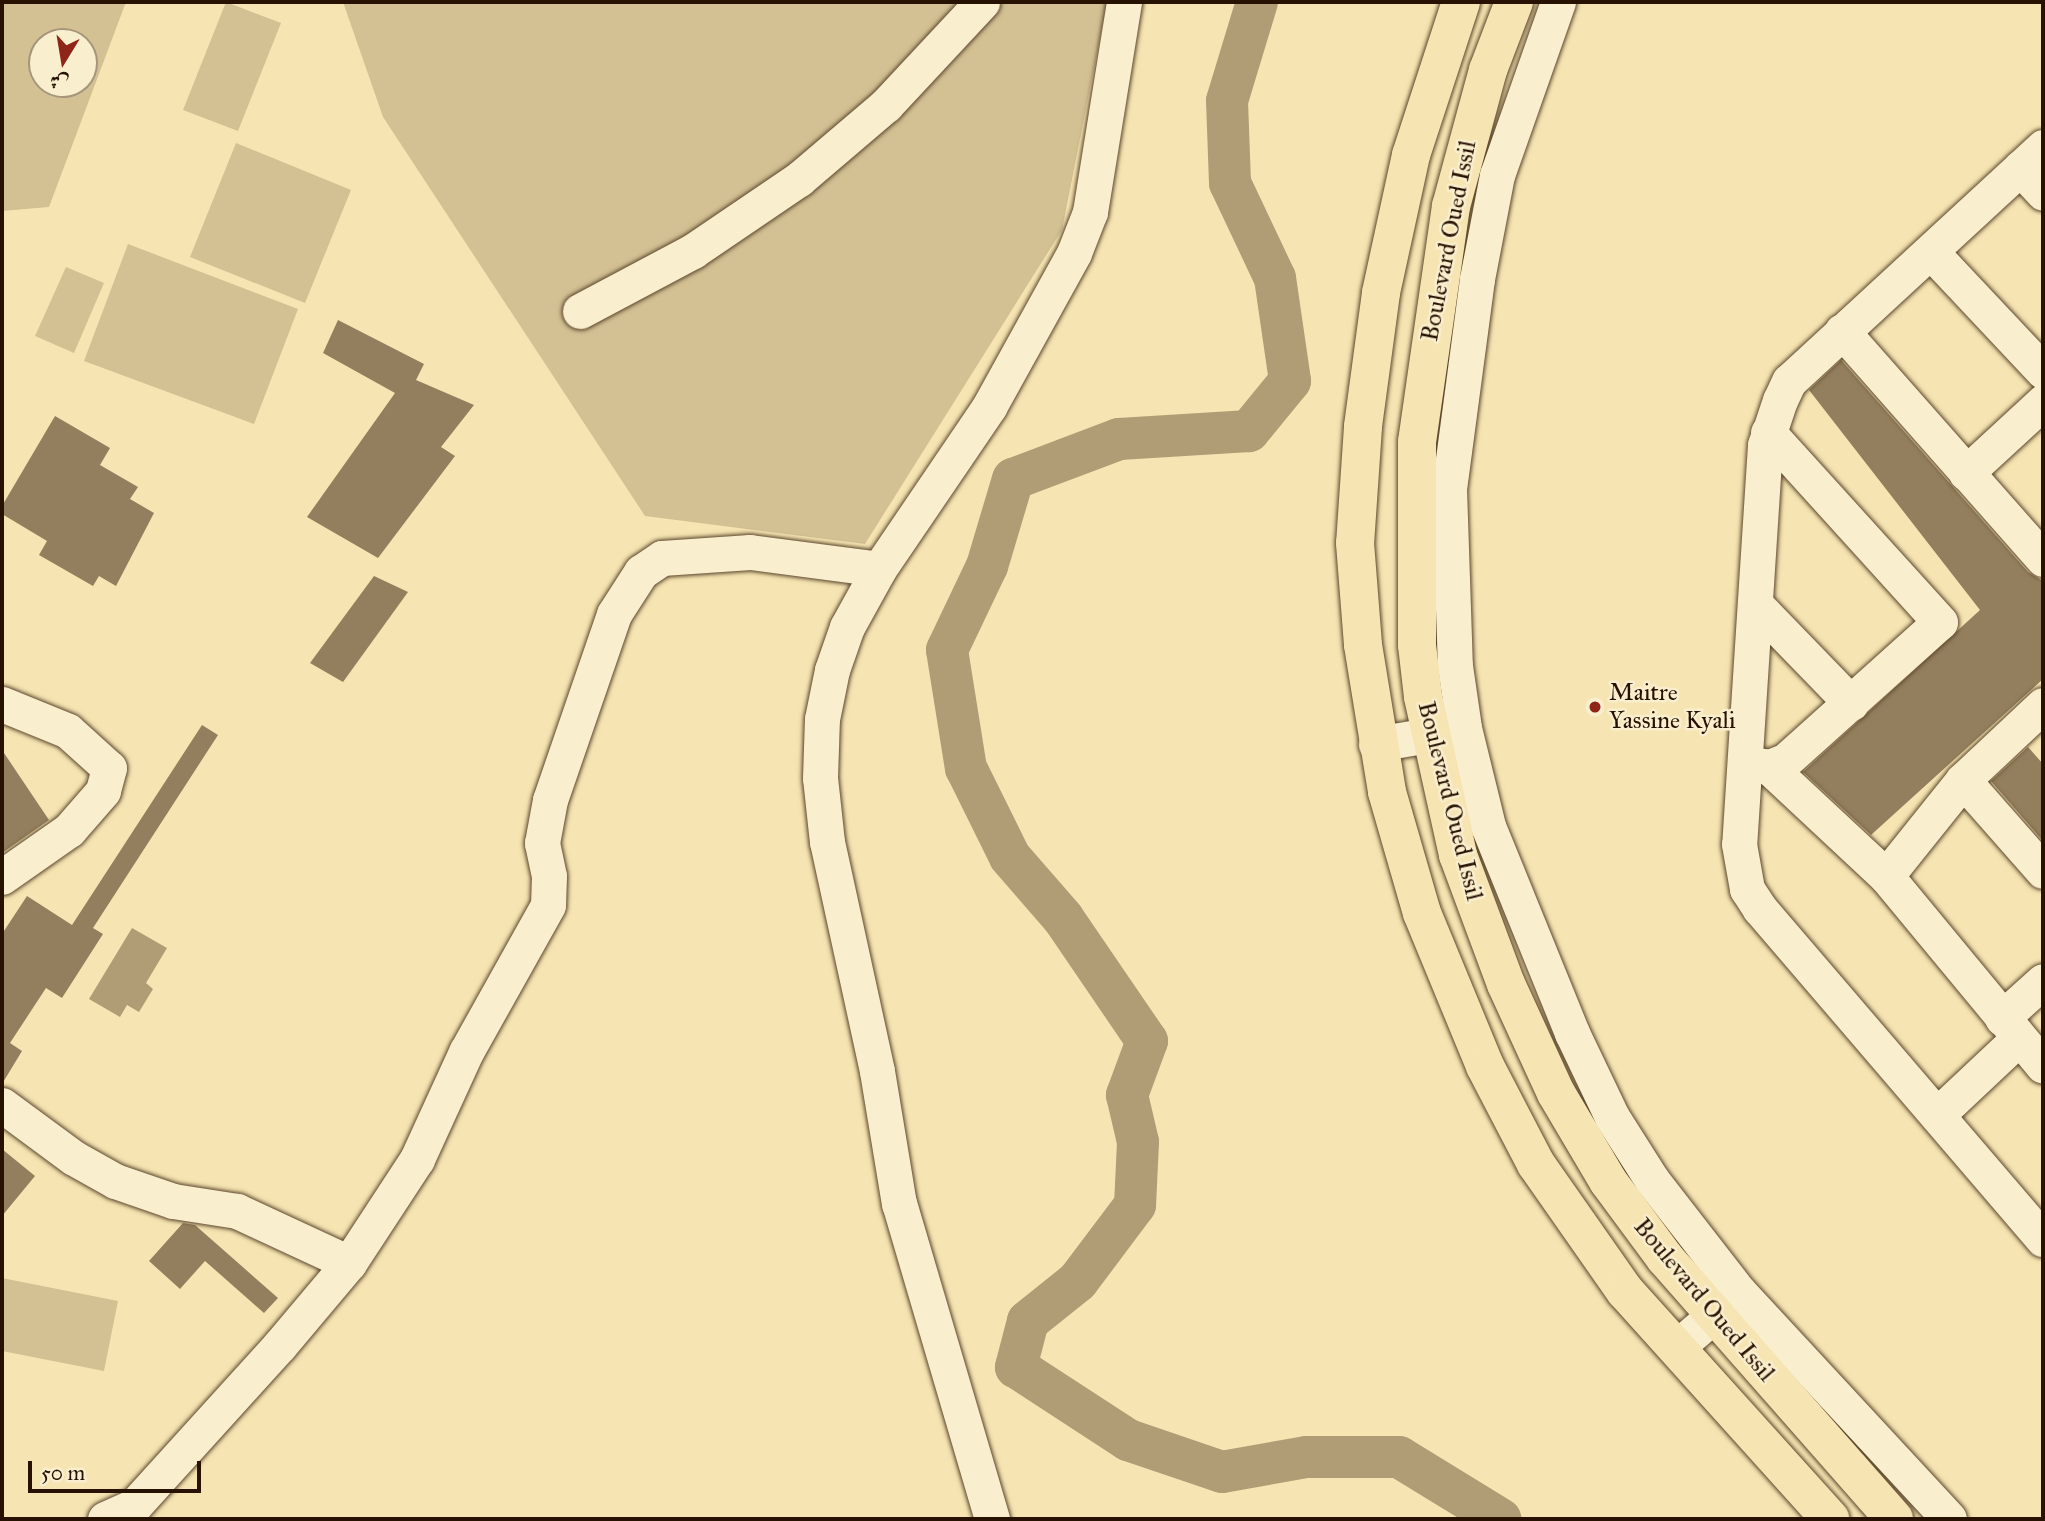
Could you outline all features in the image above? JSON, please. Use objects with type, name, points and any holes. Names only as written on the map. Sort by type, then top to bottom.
[{"type":"main road","name":"Boulevard Oued Issil","points":[[1461,2],[1411,155],[1381,293],[1363,427],[1355,543],[1376,744],[1422,913],[1485,1066],[1536,1164],[1625,1292],[1830,1519]]},
{"type":"main road","name":"Boulevard Oued Issil","points":[[1514,2],[1488,70],[1451,206],[1417,442],[1414,597],[1448,732],[1458,855],[1478,913],[1556,1093],[1608,1181],[1726,1304],[1894,1519]]},
{"type":"street","points":[[580,311],[693,251],[799,179],[886,105],[982,2]]},
{"type":"street","points":[[992,1519],[899,1204],[877,1070],[827,842],[820,778],[822,719],[831,670],[847,627],[879,569],[989,407],[1074,253],[1090,212],[1124,2]]},
{"type":"street","points":[[1376,744],[1448,732],[1451,605],[1449,488],[1453,439],[1497,175],[1528,82],[1559,2]]},
{"type":"street","points":[[1442,54],[1528,82]]},
{"type":"street","points":[[2036,170],[1931,253],[1789,381],[1768,432],[1755,604],[1757,765],[1739,844],[1747,889],[1760,909],[2043,1239]]},
{"type":"street","points":[[1931,253],[2043,371]]},
{"type":"street","points":[[1842,331],[2043,559]]},
{"type":"street","points":[[1966,473],[2043,402]]},
{"type":"street","points":[[1757,765],[1785,761],[1937,628],[1938,617],[1768,432]]},
{"type":"street","points":[[105,1519],[134,1506],[349,1263],[417,1159],[466,1052],[544,917],[550,876],[541,843],[543,825],[581,707],[625,593],[641,572],[662,558],[750,552],[879,569]]},
{"type":"street","points":[[1755,604],[1852,703]]},
{"type":"street","points":[[2,704],[68,731],[109,768],[103,791],[69,830],[2,877]]},
{"type":"street","points":[[1886,876],[1963,780],[2037,725]]},
{"type":"street","points":[[1757,765],[1886,876],[2043,1066]]},
{"type":"street","points":[[1963,780],[2043,872]]},
{"type":"street","points":[[1937,1115],[2011,1028],[2043,981]]},
{"type":"street","points":[[2,1105],[74,1158],[115,1181],[173,1201],[237,1211],[349,1263]]},
{"type":"street","points":[[1676,1347],[1726,1304],[1949,1519]]},
{"type":"shaded area","points":[[2,2],[126,2],[98,77],[98,28],[28,28],[28,98],[90,98],[49,207],[2,211]]},
{"type":"shaded area","points":[[226,2],[281,23],[238,131],[183,110]]},
{"type":"shaded area","points":[[343,2],[1107,2],[1062,230],[865,544],[645,516],[383,117]]},
{"type":"shaded area","points":[[236,143],[351,190],[305,303],[190,257]]},
{"type":"shaded area","points":[[128,244],[298,309],[254,424],[84,361]]},
{"type":"shaded area","points":[[66,267],[104,283],[74,353],[35,336]]},
{"type":"shaded area","points":[[132,928],[167,948],[146,983],[153,989],[139,1012],[127,1005],[120,1017],[89,999]]},
{"type":"shaded area","points":[[2,1278],[118,1301],[104,1371],[2,1351]]},
{"type":"building","points":[[338,320],[424,364],[416,380],[474,405],[441,447],[455,456],[378,558],[307,517],[395,393],[323,353]]},
{"type":"building","points":[[1841,360],[2028,572],[2043,581],[2043,679],[1871,835],[1803,772],[1980,610],[1809,390]]},
{"type":"building","points":[[55,416],[110,448],[100,465],[138,487],[130,499],[154,513],[116,586],[99,576],[93,586],[39,555],[47,541],[2,514],[2,506]]},
{"type":"building","points":[[374,576],[408,592],[343,682],[310,663]]},
{"type":"building","points":[[202,725],[218,735],[93,928],[103,934],[62,998],[46,988],[10,1043],[22,1051],[2,1084],[2,934],[27,896],[72,925]]},
{"type":"building","points":[[2028,747],[2043,764],[2043,841],[1991,781]]},
{"type":"building","points":[[2,750],[49,820],[2,853]]},
{"type":"building","points":[[2,1149],[35,1176],[2,1216]]},
{"type":"building","points":[[183,1223],[195,1225],[278,1298],[264,1313],[205,1261],[180,1289],[149,1261]]},
{"type":"waterway","points":[[1257,2],[1227,101],[1230,183],[1275,278],[1290,381],[1249,431],[1119,439],[1013,479],[987,566],[947,650],[966,768],[1010,857],[1063,918],[1147,1041],[1127,1095],[1138,1142],[1135,1205],[1078,1281],[1028,1321],[1016,1367],[1128,1440],[1222,1472],[1306,1457],[1399,1457],[1500,1519]]},
{"type":"place","name":"Maitre Yassine Kyali","points":[[1595,707]]}]
